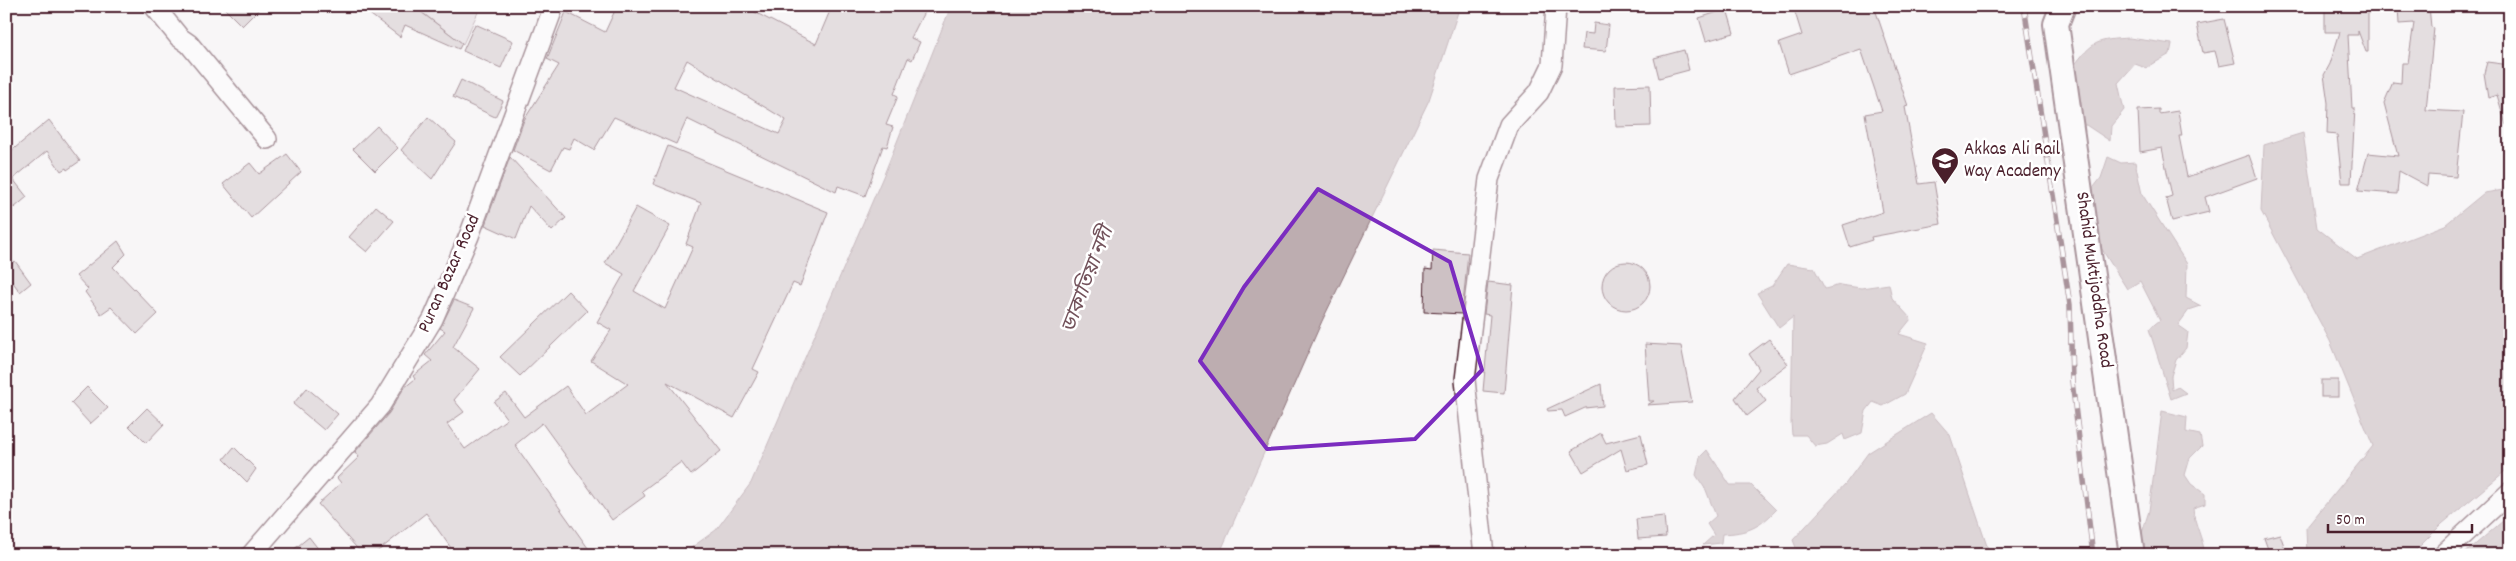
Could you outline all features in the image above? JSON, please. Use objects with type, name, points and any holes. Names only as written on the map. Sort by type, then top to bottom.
[{"type":"main road","name":"Shahid Muktijoddha Road","points":[[2062,6],[2056,24],[2132,555]]},
{"type":"street","points":[[154,6],[180,37],[190,44],[267,139]]},
{"type":"street","name":"Puran Bazar Road","points":[[251,555],[380,406],[433,319],[469,236],[554,6]]},
{"type":"street","points":[[1484,555],[1465,380],[1489,179],[1509,125],[1539,92],[1552,65],[1556,6]]},
{"type":"street","points":[[2442,555],[2510,492]]},
{"type":"highlighted area","points":[[1318,189],[1450,262],[1482,370],[1415,439],[1267,449],[1200,361],[1244,287]]},
{"type":"shaded area","points":[[414,6],[481,6],[463,44]]},
{"type":"water","name":"ডাকাতিয়া নদী","points":[[951,6],[1460,6],[1429,100],[1322,321],[1219,555],[681,555],[716,530],[751,483],[885,172]]},
{"type":"water","points":[[2129,38],[2172,44],[2170,54],[2146,68],[2135,64],[2118,83],[2124,110],[2111,126],[2110,141],[2086,125],[2063,127],[2062,114],[2079,89],[2073,67],[2096,44],[2102,41]]},
{"type":"water","points":[[2303,133],[2317,228],[2357,259],[2445,225],[2484,193],[2510,189],[2510,467],[2442,524],[2411,555],[2307,555],[2306,528],[2373,446],[2330,341],[2261,211],[2264,145]]},
{"type":"water","points":[[2108,157],[2121,163],[2135,162],[2142,194],[2187,264],[2186,298],[2201,306],[2189,310],[2178,325],[2188,332],[2186,348],[2176,360],[2171,376],[2172,390],[2178,387],[2186,393],[2171,399],[2149,329],[2160,320],[2140,281],[2127,289],[2081,216],[2074,185],[2094,187],[2101,178]]},
{"type":"water","points":[[1787,264],[1814,268],[1825,289],[1840,285],[1861,288],[1889,284],[1892,298],[1911,319],[1899,334],[1928,343],[1905,394],[1883,406],[1873,402],[1866,411],[1862,433],[1845,440],[1843,434],[1827,444],[1815,446],[1806,435],[1792,435],[1793,317],[1779,328],[1757,293],[1772,286]]},
{"type":"water","points":[[2162,411],[2187,417],[2186,432],[2200,435],[2202,446],[2190,458],[2185,475],[2191,484],[2205,494],[2205,504],[2193,508],[2205,555],[2135,555],[2149,511]]},
{"type":"water","points":[[1931,413],[1950,435],[1990,555],[1799,555],[1793,540],[1846,483],[1868,453]]},
{"type":"water","points":[[1707,450],[1730,485],[1751,485],[1776,510],[1764,521],[1746,531],[1722,534],[1721,543],[1703,545],[1714,535],[1707,524],[1716,516],[1706,490],[1696,475],[1700,457]]},
{"type":"water","points":[[2510,515],[2510,555],[2463,555]]},
{"type":"building","points":[[222,6],[262,6],[242,26]]},
{"type":"building","points":[[359,6],[413,6],[462,43],[459,49],[405,25],[400,37]]},
{"type":"building","points":[[617,6],[743,6],[816,44],[832,6],[927,6],[911,38],[920,42],[912,60],[908,58],[894,94],[898,96],[886,125],[893,127],[887,147],[883,146],[865,196],[838,186],[836,192],[687,119],[676,144],[614,117],[594,150],[574,138],[569,149],[563,147],[551,170],[513,150],[524,120],[559,65],[547,59],[566,12],[605,32]],"holes":[[[687,60],[786,120],[779,134],[674,87]]]},
{"type":"building","points":[[1793,6],[1874,6],[1908,106],[1905,107],[1919,184],[1934,182],[1941,224],[1871,237],[1872,240],[1850,247],[1843,225],[1883,212],[1865,114],[1882,111],[1861,49],[1789,74],[1779,43],[1802,35]]},
{"type":"building","points":[[2325,6],[2368,6],[2368,52],[2366,52],[2358,31],[2358,35],[2348,35],[2352,108],[2355,108],[2351,183],[2342,183],[2337,135],[2327,134],[2328,103],[2324,75],[2330,64],[2340,32],[2325,32]]},
{"type":"building","points":[[2398,6],[2429,6],[2431,27],[2434,28],[2426,110],[2463,112],[2456,177],[2428,175],[2427,186],[2399,171],[2397,194],[2358,191],[2368,153],[2398,156],[2384,103],[2393,82],[2401,83],[2402,63],[2408,63],[2414,23],[2399,24]]},
{"type":"building","points":[[1727,9],[1734,33],[1706,41],[1699,18]]},
{"type":"building","points":[[2224,19],[2235,63],[2219,66],[2215,51],[2203,53],[2197,24]]},
{"type":"building","points":[[1594,23],[1609,25],[1606,51],[1582,49],[1584,33],[1593,34]]},
{"type":"building","points":[[475,24],[513,41],[501,68],[463,51]]},
{"type":"building","points":[[1684,50],[1689,70],[1659,78],[1654,58]]},
{"type":"building","points":[[2487,62],[2510,65],[2510,124],[2506,125],[2497,95],[2488,98],[2484,73]]},
{"type":"building","points":[[461,80],[503,101],[495,117],[453,97]]},
{"type":"building","points":[[1650,85],[1651,126],[1616,127],[1615,86]]},
{"type":"building","points":[[2159,109],[2159,114],[2178,111],[2182,136],[2179,136],[2187,177],[2249,155],[2257,178],[2205,197],[2209,212],[2172,221],[2166,198],[2172,196],[2162,148],[2140,152],[2138,110]]},
{"type":"building","points":[[428,117],[456,142],[432,179],[401,150]]},
{"type":"building","points":[[49,120],[80,161],[67,170],[66,168],[61,171],[47,151],[13,179],[27,197],[14,208],[6,198],[6,147],[10,152]]},
{"type":"building","points":[[377,126],[398,148],[375,171],[353,149]]},
{"type":"building","points":[[668,146],[828,212],[800,286],[793,283],[753,369],[759,372],[734,418],[667,382],[721,451],[691,475],[681,462],[642,491],[645,496],[612,520],[542,423],[515,445],[593,555],[456,555],[426,513],[373,555],[363,555],[318,504],[341,483],[337,478],[359,457],[355,452],[389,413],[404,388],[415,379],[413,376],[432,361],[425,355],[445,331],[440,328],[454,300],[474,308],[453,347],[480,369],[454,400],[464,412],[447,424],[465,449],[507,419],[494,402],[506,393],[524,417],[566,386],[586,415],[628,384],[591,361],[611,330],[597,322],[624,274],[605,263],[636,207],[670,226],[634,291],[665,309],[693,247],[686,244],[701,203],[653,184]]},
{"type":"building","points":[[287,154],[301,172],[251,218],[223,184],[250,163],[259,174]]},
{"type":"building","points":[[510,157],[566,218],[552,231],[529,206],[516,239],[485,225]]},
{"type":"building","points":[[376,206],[394,221],[367,252],[349,237]]},
{"type":"building","points":[[118,241],[126,254],[113,267],[158,314],[137,334],[111,307],[101,314],[85,292],[88,289],[76,276]]},
{"type":"building","points":[[1433,250],[1468,253],[1462,314],[1424,312],[1425,269],[1432,270]]},
{"type":"building","points":[[15,261],[31,283],[20,292],[6,273],[6,268]]},
{"type":"building","points":[[1626,262],[1635,264],[1643,269],[1648,277],[1650,286],[1648,295],[1643,303],[1635,308],[1626,310],[1617,308],[1609,303],[1604,295],[1602,286],[1604,277],[1609,269],[1617,264]]},
{"type":"building","points":[[1488,282],[1513,285],[1504,393],[1483,391],[1490,315],[1484,314]]},
{"type":"building","points":[[568,291],[587,311],[520,376],[500,357]]},
{"type":"building","points":[[1769,339],[1788,364],[1756,388],[1766,401],[1747,416],[1735,398],[1759,369],[1749,354]]},
{"type":"building","points":[[1645,344],[1681,346],[1692,402],[1647,405],[1654,401],[1649,401]]},
{"type":"building","points":[[2321,380],[2338,380],[2338,397],[2321,397]]},
{"type":"building","points":[[1601,384],[1603,406],[1585,408],[1565,417],[1562,410],[1548,411],[1547,409]]},
{"type":"building","points":[[87,387],[108,408],[90,424],[71,403]]},
{"type":"building","points":[[307,388],[338,414],[324,430],[293,404]]},
{"type":"building","points":[[147,408],[164,424],[146,443],[129,426]]},
{"type":"building","points":[[1601,433],[1606,443],[1641,434],[1648,465],[1627,470],[1621,449],[1583,472],[1571,451]]},
{"type":"building","points":[[234,447],[256,469],[247,482],[224,459]]},
{"type":"building","points":[[1664,516],[1666,537],[1638,539],[1636,519]]},
{"type":"building","points":[[2280,534],[2287,555],[2270,555],[2264,538]]},
{"type":"building","points":[[309,537],[323,555],[287,555]]},
{"type":"railway","points":[[2024,6],[2070,305],[2072,381],[2093,555]]},
{"type":"place","name":"Akkas Ali Rail Way Academy","points":[[1945,185]]}]
